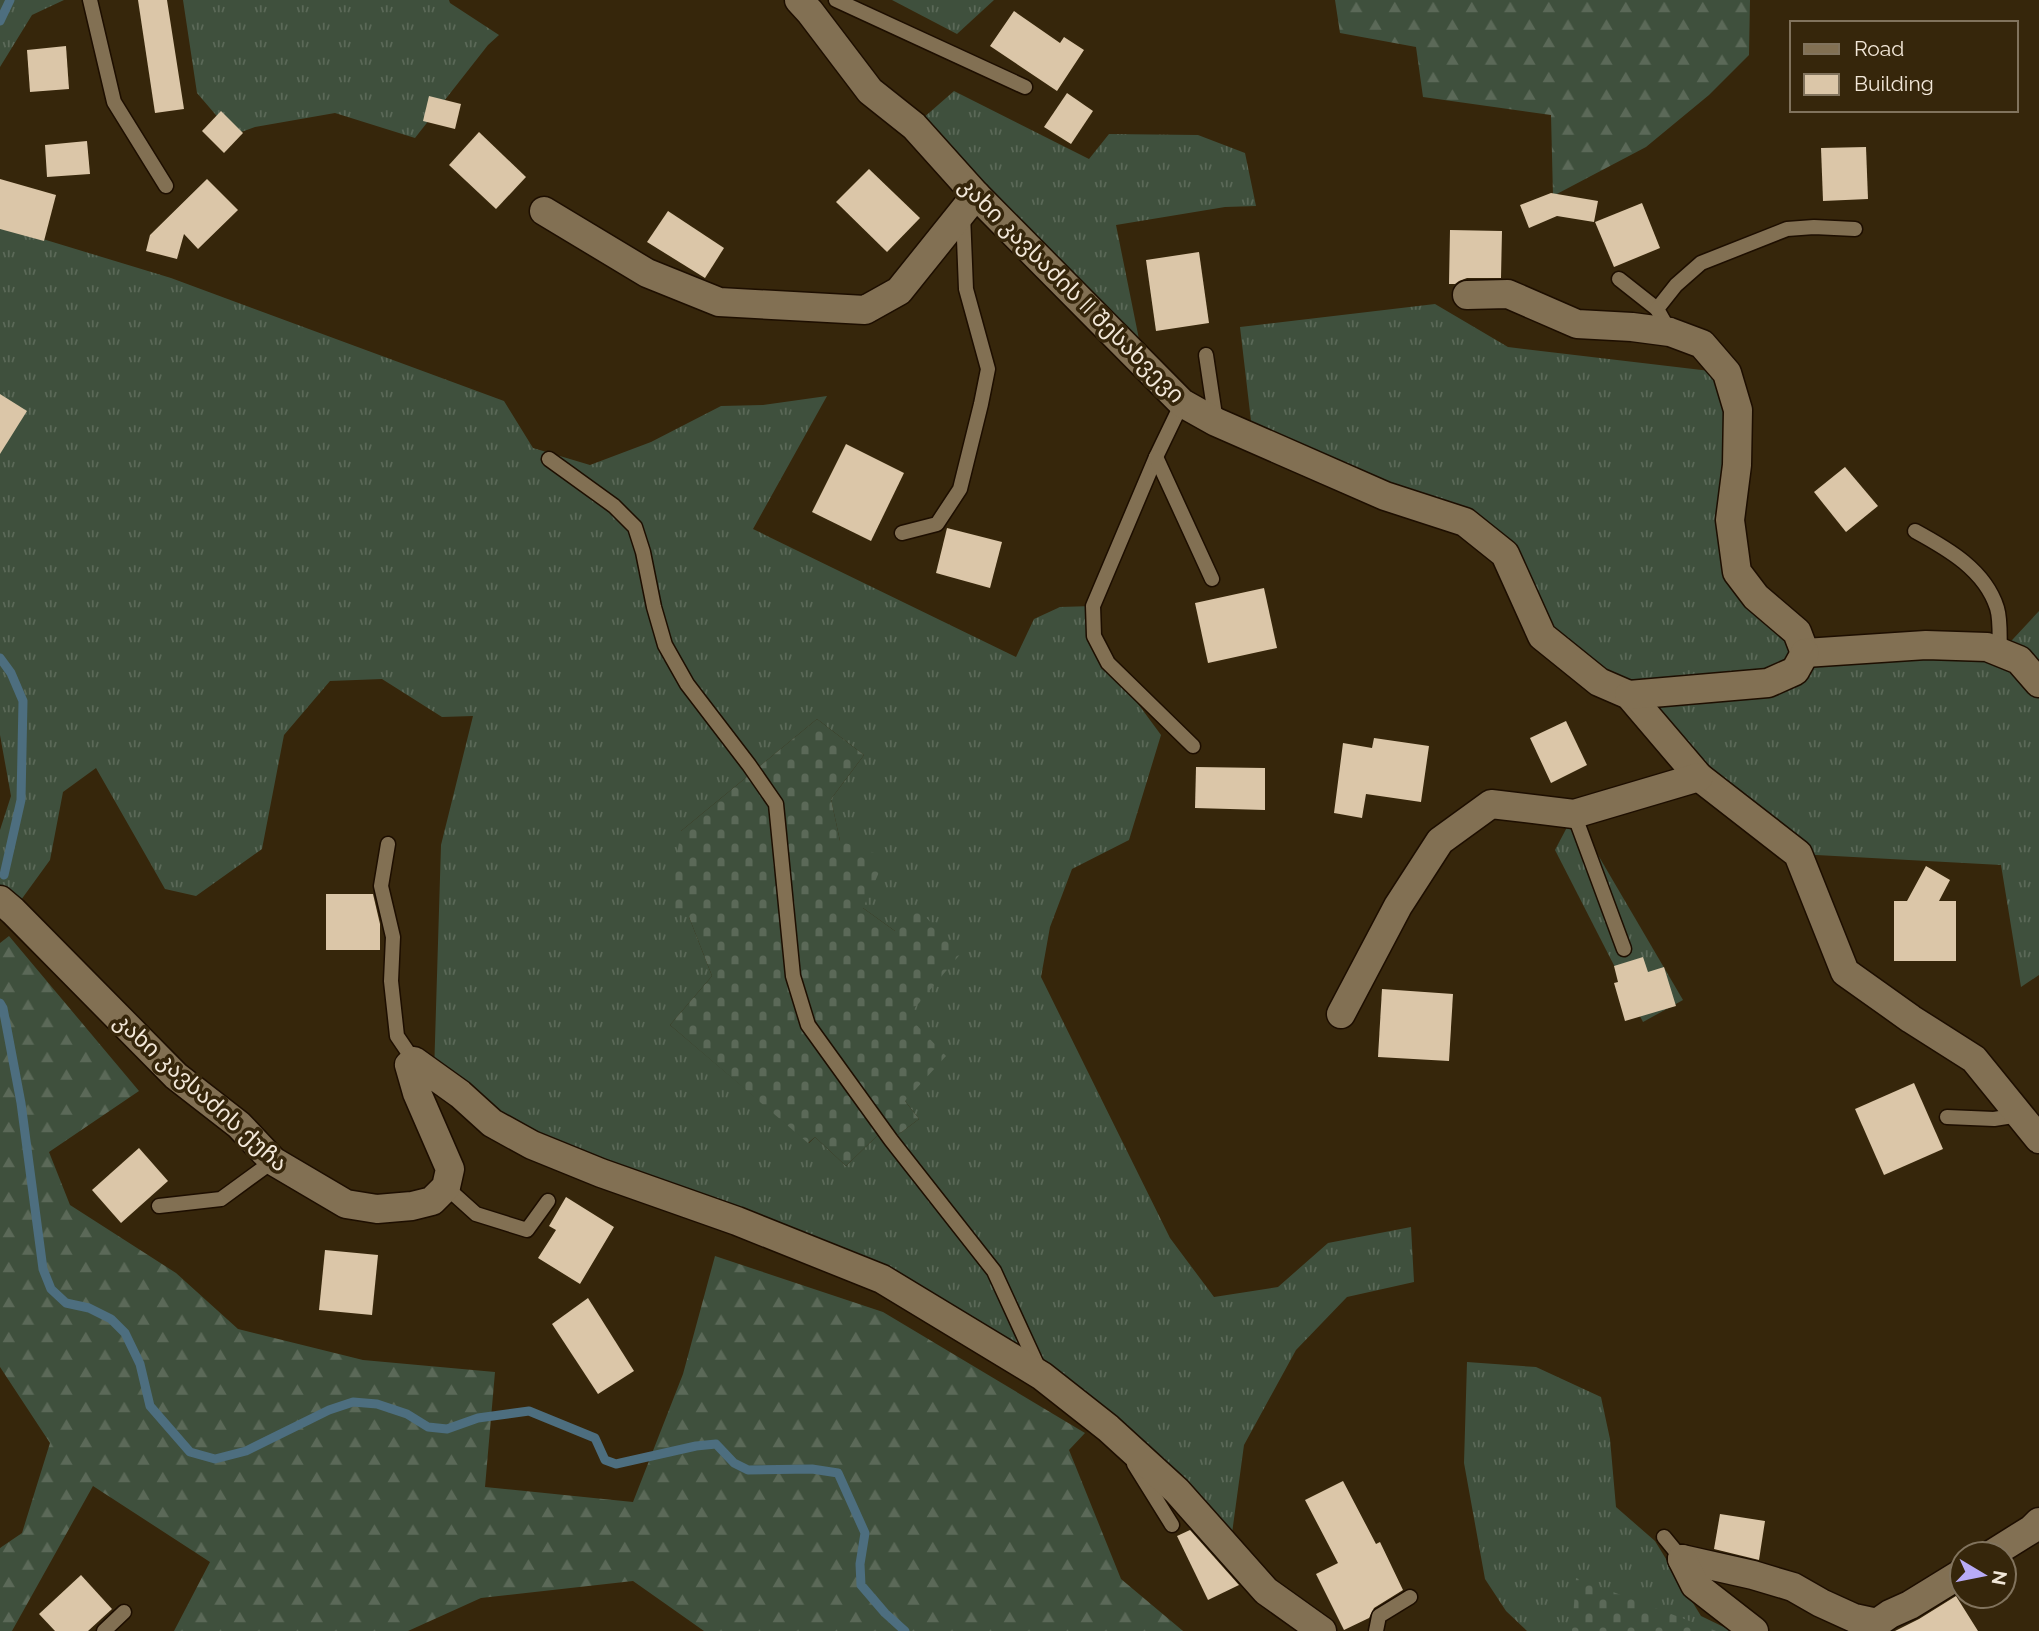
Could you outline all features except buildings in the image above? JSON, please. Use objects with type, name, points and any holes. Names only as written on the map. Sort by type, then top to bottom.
[{"type":"street","name":"კახი კავსაძის II შესახვევი","points":[[810,4],[870,91],[914,127],[969,203],[1182,403],[1216,422],[1385,496],[1465,522],[1505,554],[1542,636],[1599,682],[1629,695],[1699,777],[1798,854],[1845,972],[1911,1019],[1975,1059],[2039,1139]]},
{"type":"street","points":[[544,211],[647,273],[719,302],[865,310],[899,291],[969,203]]},
{"type":"street","points":[[1467,295],[1508,294],[1577,324],[1632,327],[1664,320],[1702,344],[1727,373],[1738,410],[1737,465],[1730,520],[1737,572],[1756,597],[1797,632],[1805,653],[1795,671],[1768,682],[1629,695]]},
{"type":"street","points":[[1805,653],[1926,645],[1987,647],[2019,660],[2039,683]]},
{"type":"street","points":[[1341,1014],[1398,906],[1440,841],[1491,804],[1574,814],[1699,777]]},
{"type":"street","name":"კახი კავსაძის ქუჩა","points":[[7,905],[167,1067],[239,1125],[273,1161],[346,1204],[377,1209],[432,1201],[446,1187]]},
{"type":"street","points":[[446,1187],[450,1169],[416,1093],[409,1065],[414,1062],[460,1094],[492,1123],[532,1145],[601,1173],[737,1221],[882,1279],[1042,1376],[1108,1428],[1177,1491],[1266,1591],[1322,1631]]},
{"type":"street","points":[[2014,1540],[2036,1526]]},
{"type":"street","points":[[1682,1559],[1793,1587],[1854,1618],[1877,1623],[1948,1581]]},
{"type":"street","points":[[1682,1559],[1695,1585],[1754,1631]]},
{"type":"lane","points":[[90,0],[114,103],[166,186]]},
{"type":"lane","points":[[836,0],[1025,87]]},
{"type":"lane","points":[[902,533],[937,524],[960,489],[984,392],[988,369],[966,289],[969,203]]},
{"type":"lane","points":[[1619,279],[1664,320],[1676,285],[1701,263],[1787,229],[1855,229]]},
{"type":"lane","points":[[1206,355],[1216,422]]},
{"type":"lane","points":[[1182,403],[1156,457],[1093,606],[1094,636],[1108,663],[1193,746]]},
{"type":"lane","points":[[1156,457],[1212,579]]},
{"type":"lane","points":[[549,460],[614,506],[635,527],[665,645],[687,684],[750,765],[776,804],[790,956],[793,976],[808,1025],[891,1140],[994,1270],[1042,1376]]},
{"type":"lane","points":[[1915,531],[1948,550],[1979,576],[1997,609],[2000,653]]},
{"type":"lane","points":[[1574,814],[1624,949]]},
{"type":"lane","points":[[388,844],[382,886],[393,937],[391,981],[397,1036],[414,1062]]},
{"type":"lane","points":[[1947,1117],[1994,1119],[2020,1115]]},
{"type":"lane","points":[[159,1206],[221,1199],[273,1161]]},
{"type":"lane","points":[[446,1187],[476,1214],[527,1230],[548,1200]]},
{"type":"lane","points":[[1108,1428],[1172,1525]]},
{"type":"lane","points":[[2018,1547],[2036,1526]]},
{"type":"lane","points":[[1664,1537],[1682,1559]]},
{"type":"lane","points":[[1376,1631],[1379,1616],[1410,1597]]},
{"type":"lane","points":[[104,1631],[124,1612]]},
{"type":"green space","points":[[0,0],[64,0],[32,15],[0,67]]},
{"type":"green space","points":[[183,0],[449,0],[499,35],[488,45],[415,138],[335,113],[255,127],[233,135],[197,93]]},
{"type":"green space","points":[[892,0],[994,0],[957,34]]},
{"type":"green space","points":[[1335,0],[1750,0],[1749,55],[1709,95],[1646,147],[1553,196],[1551,115],[1423,97],[1416,47],[1340,33]]},
{"type":"green space","points":[[954,91],[1089,159],[1109,134],[1198,135],[1245,153],[1256,206],[1225,207],[1116,225],[1144,364],[914,126]]},
{"type":"green space","points":[[0,226],[171,278],[504,401],[533,448],[590,465],[651,442],[721,406],[763,405],[827,396],[753,529],[1016,657],[1034,619],[1060,607],[1093,606],[1108,663],[1161,735],[1129,840],[1072,869],[1050,927],[1041,977],[1170,1238],[1214,1297],[1278,1287],[1328,1243],[1411,1227],[1414,1282],[1347,1297],[1296,1350],[1244,1445],[1230,1548],[1141,1457],[882,1279],[601,1173],[434,1074],[441,845],[473,716],[442,717],[382,679],[330,681],[284,735],[262,849],[196,896],[165,889],[96,768],[63,792],[50,860],[13,911],[0,900],[0,830],[11,796],[0,735]],"holes":[[[817,719],[864,755],[831,799],[840,841],[863,908],[895,931],[908,1016],[905,1101],[919,1119],[891,1140],[879,1134],[846,1166],[815,1137],[809,1143],[670,1025],[712,976],[689,917],[681,831]]]},
{"type":"green space","points":[[1435,304],[1508,347],[1727,373],[1737,572],[1805,652],[2000,653],[2039,611],[2039,975],[2021,987],[2001,865],[1798,854],[1542,636],[1505,554],[1253,438],[1240,327]]},
{"type":"green space","points":[[817,719],[864,755],[831,799],[840,841],[886,857],[863,908],[895,931],[918,910],[962,952],[908,1016],[946,1056],[905,1101],[919,1119],[891,1140],[879,1134],[846,1166],[815,1137],[808,1143],[670,1025],[712,976],[689,917],[667,912],[681,831]]},
{"type":"green space","points":[[1574,814],[1683,1000],[1643,1022],[1555,850]]},
{"type":"green space","points":[[9,936],[139,1091],[49,1152],[70,1205],[176,1273],[238,1329],[363,1360],[495,1372],[485,1487],[633,1502],[683,1374],[715,1256],[883,1312],[1085,1433],[1069,1450],[1121,1579],[1183,1631],[704,1631],[633,1581],[481,1598],[408,1631],[174,1631],[210,1562],[93,1486],[12,1631],[0,1631],[0,1548],[22,1533],[50,1443],[0,1367],[0,943]]},
{"type":"green space","points":[[1467,1362],[1536,1367],[1601,1397],[1610,1439],[1616,1507],[1655,1541],[1701,1616],[1732,1631],[1527,1631],[1506,1611],[1485,1579],[1464,1463]]},
{"type":"green space","points":[[1576,1578],[1716,1631],[1572,1631]]},
{"type":"waterway","points":[[0,21],[10,0]]},
{"type":"waterway","points":[[0,658],[11,673],[23,701],[21,800],[4,875]]},
{"type":"waterway","points":[[0,1003],[21,1103],[43,1269],[51,1289],[66,1303],[89,1308],[111,1319],[125,1333],[140,1364],[150,1406],[190,1452],[215,1459],[246,1451],[329,1410],[353,1402],[377,1404],[407,1414],[428,1427],[447,1429],[478,1418],[529,1411],[595,1438],[605,1460],[616,1464],[716,1444],[734,1463],[748,1470],[812,1469],[838,1473],[865,1533],[860,1564],[861,1585],[905,1631]]}]
